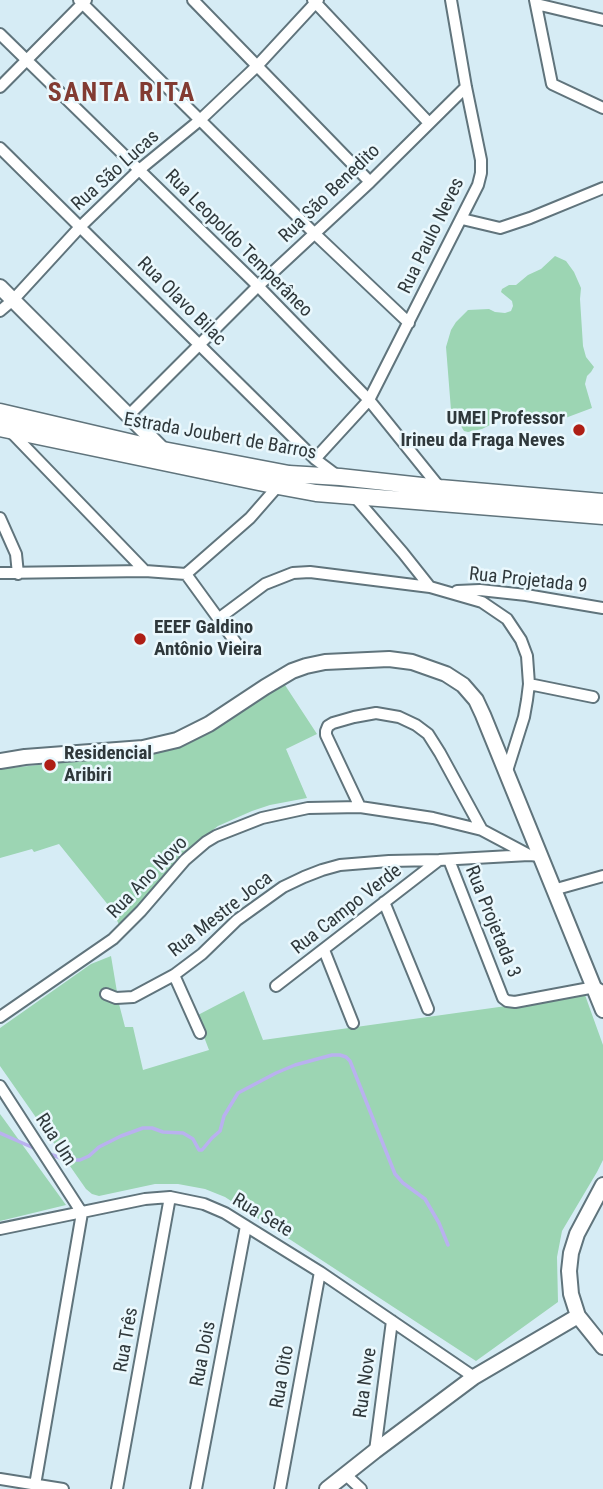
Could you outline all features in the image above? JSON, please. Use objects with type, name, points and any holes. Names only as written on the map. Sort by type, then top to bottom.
[{"type":"main road","name":"Estrada Joubert de Barros","points":[[0,412],[124,448],[316,493],[603,516]]},
{"type":"main road","name":"Estrada Joubert de Barros","points":[[5,429],[124,448],[163,450],[289,474],[603,502]]},
{"type":"street","points":[[193,0],[370,182]]},
{"type":"street","name":"Rua Paulo Neves","points":[[315,459],[369,400],[478,186],[481,173],[479,147],[451,0]]},
{"type":"street","points":[[0,88],[82,1],[315,234],[409,323]]},
{"type":"street","points":[[316,1],[429,123]]},
{"type":"street","name":"Rua São Lucas","points":[[0,311],[139,170],[200,120],[257,65],[316,1]]},
{"type":"street","points":[[600,104],[552,84],[536,2],[603,20]]},
{"type":"street","name":"Rua Leopoldo Temperâneo","points":[[0,34],[258,286],[369,400],[440,488]]},
{"type":"street","name":"Rua São Benedito","points":[[129,415],[258,286],[466,88]]},
{"type":"street","name":"Rua Olavo Bilac","points":[[0,148],[315,459],[340,477]]},
{"type":"street","points":[[462,219],[500,228],[603,188]]},
{"type":"street","points":[[0,287],[163,450]]},
{"type":"street","points":[[124,448],[130,428],[129,415]]},
{"type":"street","points":[[5,429],[145,571]]},
{"type":"street","points":[[0,573],[145,571],[186,574],[250,518],[278,486]]},
{"type":"street","points":[[354,496],[430,587]]},
{"type":"street","points":[[0,518],[16,554],[18,574]]},
{"type":"street","points":[[218,619],[265,584],[293,573],[310,572],[430,587],[482,602],[507,619],[521,640],[527,656],[530,684],[524,717],[507,771]]},
{"type":"street","points":[[186,574],[239,647]]},
{"type":"street","name":"Rua Projetada 9","points":[[448,592],[480,590],[603,608]]},
{"type":"street","points":[[0,761],[143,748],[177,740],[201,729],[265,687],[299,669],[325,662],[389,659],[412,662],[446,674],[463,685],[476,700],[507,771],[535,856],[599,989],[603,1010]]},
{"type":"street","points":[[530,684],[593,697]]},
{"type":"street","points":[[360,807],[326,736],[328,726],[376,713],[399,717],[416,724],[428,734],[482,830]]},
{"type":"street","name":"Rua Ano Novo","points":[[0,1017],[113,939],[185,860],[206,842],[250,822],[308,808],[360,807],[433,818],[482,830],[535,856]]},
{"type":"street","name":"Rua Mestre Joca","points":[[106,994],[116,998],[133,997],[174,975],[202,954],[237,920],[283,887],[340,865],[535,856]]},
{"type":"street","name":"Rua Campo Verde","points":[[276,986],[384,902],[444,860]]},
{"type":"street","name":"Rua Projetada 3","points":[[444,860],[503,998],[514,1002],[599,989]]},
{"type":"street","points":[[553,890],[603,876]]},
{"type":"street","points":[[384,902],[428,1009]]},
{"type":"street","points":[[324,950],[353,1023]]},
{"type":"street","points":[[174,975],[200,1033]]},
{"type":"street","name":"Rua Um","points":[[0,1086],[82,1213]]},
{"type":"street","points":[[603,1185],[577,1234],[570,1253],[569,1271],[571,1294],[578,1316],[603,1348]]},
{"type":"street","name":"Rua Sete","points":[[0,1229],[145,1199],[170,1197],[204,1204],[225,1213],[320,1272],[474,1377]]},
{"type":"street","name":"Rua Três","points":[[117,1489],[170,1197]]},
{"type":"street","points":[[35,1485],[82,1213]]},
{"type":"street","name":"Rua Dois","points":[[196,1489],[246,1226]]},
{"type":"street","name":"Rua Oito","points":[[280,1489],[320,1272]]},
{"type":"street","points":[[327,1489],[474,1377],[578,1316]]},
{"type":"street","name":"Rua Nove","points":[[375,1451],[392,1321]]},
{"type":"street","points":[[346,1475],[361,1489]]},
{"type":"street","points":[[0,1479],[63,1489]]},
{"type":"green space","points":[[555,256],[566,261],[581,288],[583,346],[586,357],[594,367],[585,384],[592,408],[560,420],[515,417],[482,429],[464,431],[451,410],[446,347],[451,330],[468,310],[489,309],[505,313],[511,311],[512,301],[501,292],[502,289],[516,285]]},
{"type":"green space","points":[[283,682],[317,734],[286,749],[307,798],[270,805],[218,826],[176,861],[131,916],[119,925],[113,911],[59,844],[0,858],[0,769],[176,749],[210,732]]},
{"type":"green space","points":[[111,956],[125,1027],[133,1027],[143,1070],[209,1050],[196,1016],[244,991],[263,1040],[585,995],[603,1045],[603,1160],[562,1231],[557,1257],[558,1302],[476,1361],[225,1197],[205,1189],[178,1184],[155,1184],[99,1196],[92,1194],[0,1066],[0,1028],[91,964]]},
{"type":"green space","points":[[0,1114],[3,1118],[66,1205],[0,1221]]},
{"type":"waterway","points":[[47,1153],[66,1160],[80,1160],[99,1147],[143,1128],[183,1133],[193,1139],[199,1150],[202,1150],[220,1131],[224,1116],[238,1093],[295,1065],[340,1055],[350,1061],[395,1174],[425,1199],[448,1245]]},
{"type":"waterway","points":[[0,1133],[36,1149]]},
{"type":"place","name":"UMEI Professor Irineu da Fraga Neves","points":[[579,430]]},
{"type":"place","name":"EEEF Galdino Antônio Vieira","points":[[140,639]]},
{"type":"place","name":"Residencial Aribiri","points":[[50,765]]},
{"type":"district","name":"SANTA RITA","points":[[122,94]]}]
